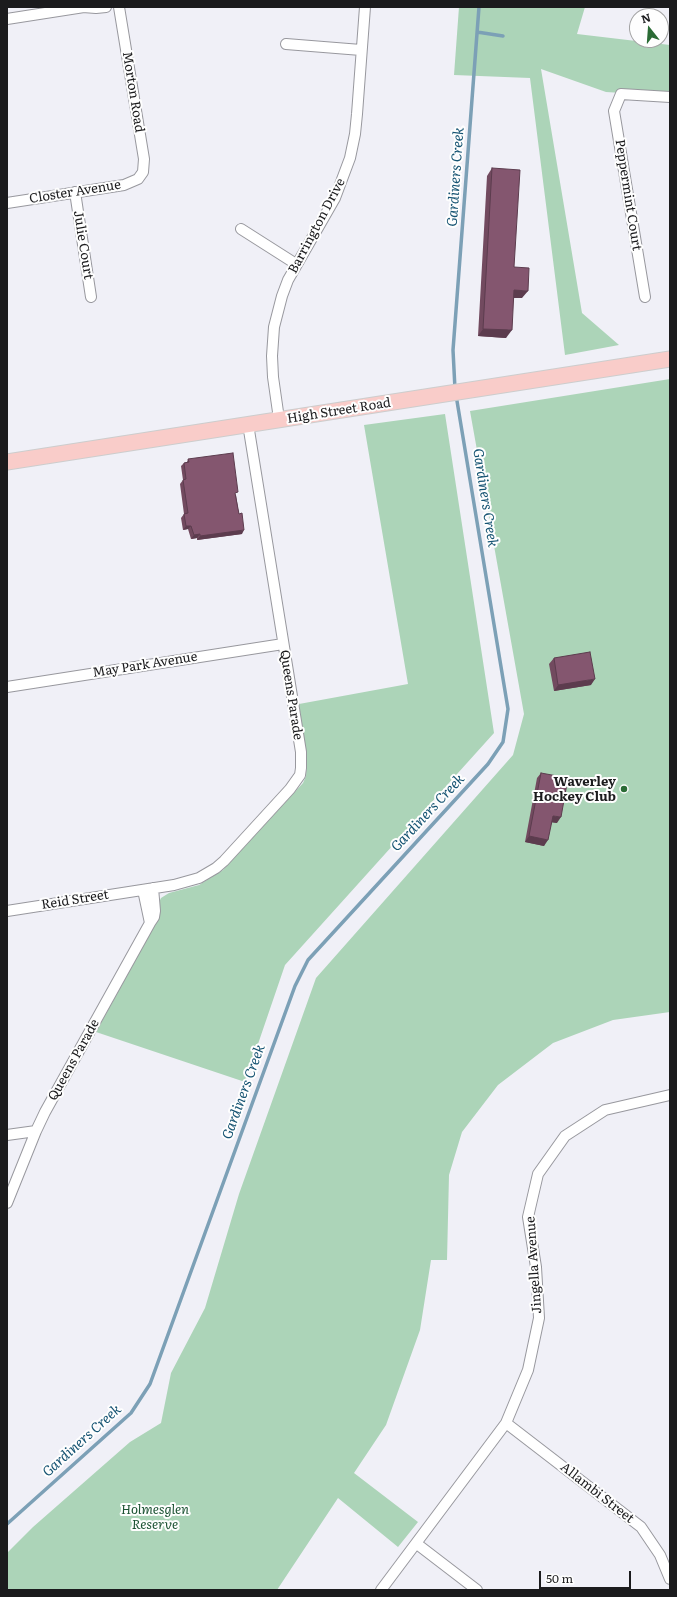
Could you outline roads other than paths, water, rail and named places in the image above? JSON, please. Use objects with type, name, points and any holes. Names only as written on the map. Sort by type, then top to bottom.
[{"type":"main road","name":"High Street Road","points":[[7,462],[670,359]]},
{"type":"street","points":[[7,19],[83,7],[106,7]]},
{"type":"street","name":"Morton Road","points":[[120,7],[144,159],[144,169],[141,176]]},
{"type":"street","name":"Barrington Drive","points":[[279,420],[273,377],[272,341],[282,296],[296,264],[335,198],[350,158],[357,120],[365,7]]},
{"type":"street","points":[[286,44],[361,50]]},
{"type":"street","name":"Peppermint Court","points":[[645,297],[614,110],[621,94],[670,97]]},
{"type":"street","name":"Closter Avenue","points":[[7,203],[124,185],[134,182],[141,176]]},
{"type":"street","name":"Julie Court","points":[[75,192],[91,297]]},
{"type":"street","points":[[241,229],[296,264]]},
{"type":"street","name":"Queens Parade","points":[[7,1202],[36,1131],[154,917],[155,911],[148,889],[188,882],[199,878],[216,868],[296,782],[300,775],[302,762],[248,424]]},
{"type":"street","name":"May Park Avenue","points":[[7,687],[283,644]]},
{"type":"street","name":"Reid Street","points":[[7,911],[148,889]]},
{"type":"street","name":"Jingella Avenue","points":[[381,1590],[417,1544],[506,1423],[528,1370],[539,1318],[536,1267],[528,1217],[538,1174],[565,1136],[605,1110],[670,1095]]},
{"type":"street","points":[[7,1135],[36,1131]]},
{"type":"street","name":"Allambi Street","points":[[506,1423],[641,1527],[660,1555],[670,1579]]},
{"type":"street","points":[[417,1544],[477,1590]]},
{"type":"waterway","name":"Gardiners Creek","points":[[455,389],[453,350],[479,7]]},
{"type":"waterway","points":[[477,32],[503,36]]},
{"type":"waterway","name":"Gardiners Creek","points":[[7,1524],[131,1413],[150,1384],[295,986],[308,960],[488,764],[503,742],[508,709],[456,395]]},
{"type":"place","name":"Waverley Hockey Club","points":[[624,789]]},
{"type":"park label","name":"Holmesglen Reserve","points":[[155,1518]]}]
